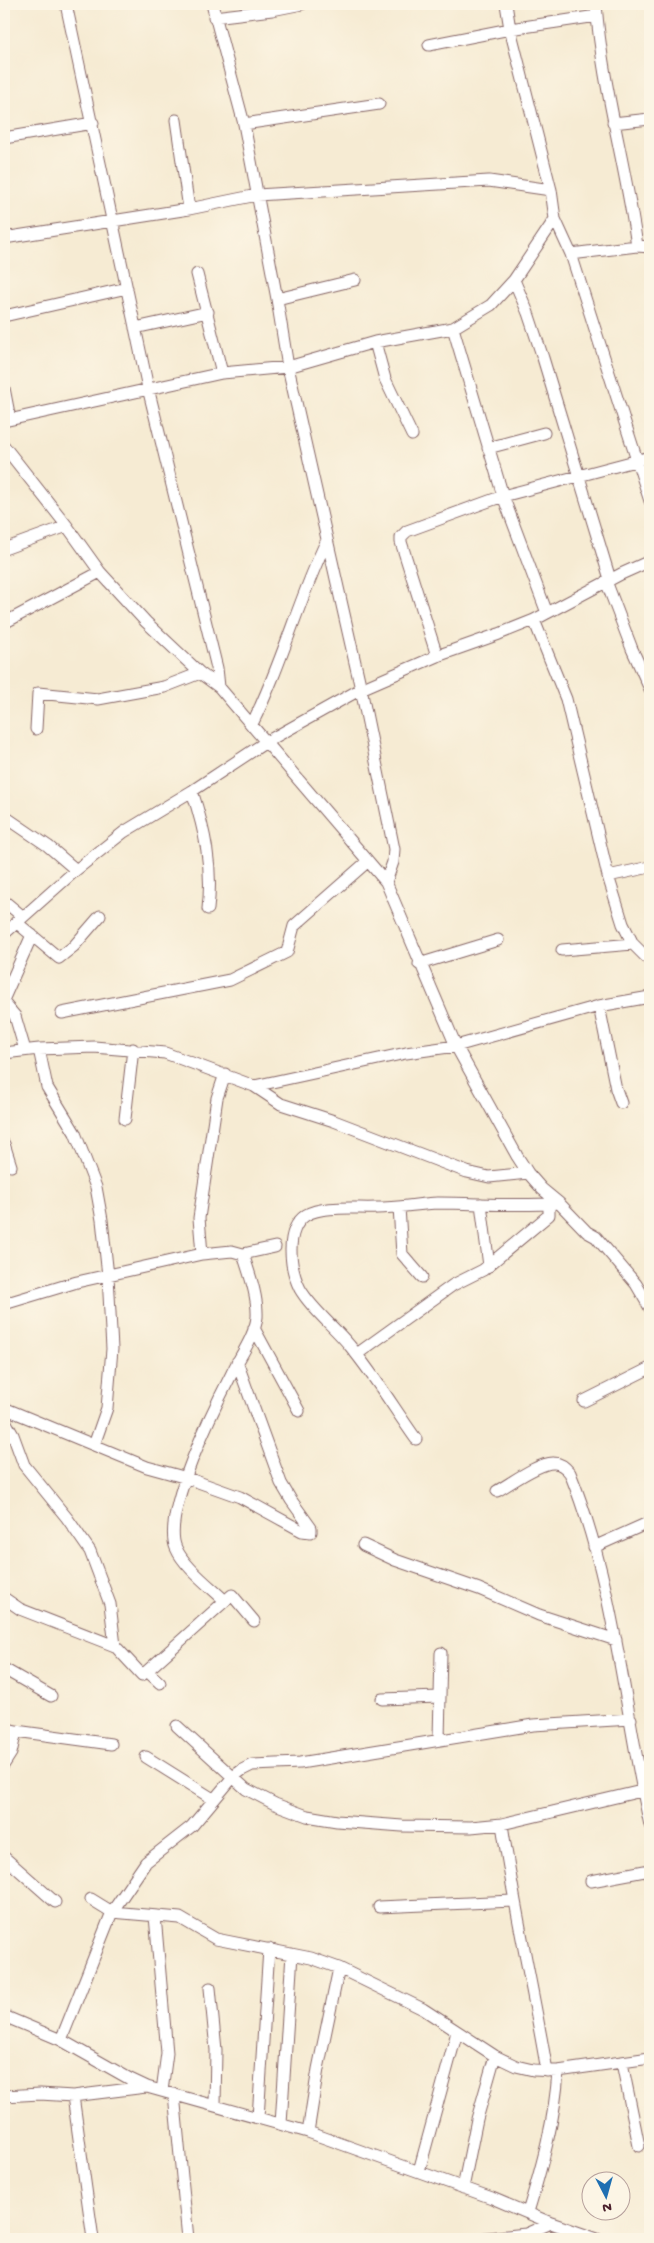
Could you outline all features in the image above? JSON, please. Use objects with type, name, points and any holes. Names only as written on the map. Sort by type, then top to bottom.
[{"type":"street","points":[[66,4],[148,388],[217,668],[219,687]]},
{"type":"street","points":[[212,4],[244,124],[288,367],[361,689],[394,849],[393,862],[386,882]]},
{"type":"street","points":[[214,17],[272,10],[302,4]]},
{"type":"street","points":[[506,4],[510,29],[551,190],[555,219],[571,254],[650,501]]},
{"type":"street","points":[[429,45],[596,10],[613,124],[631,202],[638,246]]},
{"type":"street","points":[[244,124],[379,104]]},
{"type":"street","points":[[613,124],[650,119]]},
{"type":"street","points":[[176,120],[189,209]]},
{"type":"street","points":[[4,138],[93,124]]},
{"type":"street","points":[[4,238],[189,209],[257,195],[489,181],[551,190]]},
{"type":"street","points":[[4,388],[7,420],[222,373],[288,367],[375,342],[453,328],[491,305],[514,280],[555,219]]},
{"type":"street","points":[[571,254],[650,246]]},
{"type":"street","points":[[197,274],[222,373]]},
{"type":"street","points":[[277,299],[355,280]]},
{"type":"street","points":[[514,280],[543,358],[608,580],[632,649],[650,687]]},
{"type":"street","points":[[4,316],[127,288]]},
{"type":"street","points":[[135,328],[208,312]]},
{"type":"street","points":[[453,328],[503,496],[546,613]]},
{"type":"street","points":[[375,342],[385,378],[412,435]]},
{"type":"street","points":[[488,448],[544,433]]},
{"type":"street","points":[[4,446],[67,526],[100,572],[146,622],[219,687],[386,882],[419,964],[456,1046],[528,1173],[554,1203],[587,1232],[596,1237],[636,1284],[650,1308]]},
{"type":"street","points":[[436,656],[401,542],[401,537],[407,531],[503,496],[650,456]]},
{"type":"street","points":[[4,549],[67,526]]},
{"type":"street","points":[[252,724],[313,570],[327,540]]},
{"type":"street","points":[[4,934],[76,870],[124,832],[192,791],[266,742],[361,689],[436,656],[534,620],[608,580],[650,561]]},
{"type":"street","points":[[4,623],[100,572]]},
{"type":"street","points":[[534,620],[566,699],[608,876],[623,924],[633,944],[650,960]]},
{"type":"street","points":[[36,729],[38,693],[98,699],[164,687],[200,672]]},
{"type":"street","points":[[192,791],[203,825],[209,860],[208,909]]},
{"type":"street","points":[[4,816],[48,846],[76,870]]},
{"type":"street","points":[[62,1013],[230,980],[259,967],[287,952],[294,926],[368,861]]},
{"type":"street","points":[[608,876],[650,867]]},
{"type":"street","points":[[4,901],[32,935],[55,956],[62,958],[100,916]]},
{"type":"street","points":[[4,998],[32,935]]},
{"type":"street","points":[[419,964],[498,940]]},
{"type":"street","points":[[562,950],[633,944]]},
{"type":"street","points":[[254,1086],[406,1053],[456,1046],[599,1006],[650,997]]},
{"type":"street","points":[[4,1003],[15,1016],[24,1050]]},
{"type":"street","points":[[599,1006],[620,1103]]},
{"type":"street","points":[[4,1053],[39,1049],[94,1047],[165,1053],[254,1086],[281,1104],[334,1121],[467,1172],[489,1177],[528,1173]]},
{"type":"street","points":[[39,1049],[48,1087],[75,1133],[96,1187],[108,1276],[112,1350],[110,1393],[106,1414],[94,1445]]},
{"type":"street","points":[[125,1119],[133,1049]]},
{"type":"street","points":[[202,1254],[199,1218],[213,1117],[225,1074]]},
{"type":"street","points":[[4,1144],[11,1166]]},
{"type":"street","points":[[416,1439],[357,1354],[337,1330],[306,1299],[300,1288],[295,1276],[290,1250],[293,1235],[302,1219],[314,1212],[344,1208],[399,1207],[436,1203],[554,1203]]},
{"type":"street","points":[[357,1354],[453,1285],[489,1266],[549,1215],[554,1203]]},
{"type":"street","points":[[481,1204],[489,1266]]},
{"type":"street","points":[[399,1207],[402,1254],[422,1276]]},
{"type":"street","points":[[4,1304],[77,1282],[202,1254],[232,1251],[243,1254],[275,1247]]},
{"type":"street","points":[[225,1601],[184,1560],[176,1549],[173,1534],[174,1522],[187,1478],[208,1421],[254,1328],[256,1304],[243,1254]]},
{"type":"street","points":[[254,1328],[299,1411]]},
{"type":"street","points":[[4,1408],[146,1467],[187,1478],[240,1497],[302,1531],[310,1532],[309,1524],[281,1483],[237,1362]]},
{"type":"street","points":[[584,1401],[650,1368]]},
{"type":"street","points":[[4,1419],[13,1435],[24,1465],[67,1518],[90,1551],[110,1604],[116,1646]]},
{"type":"street","points":[[497,1491],[540,1466],[553,1463],[563,1466],[570,1473],[577,1488],[594,1547],[616,1640],[646,1790],[650,1825]]},
{"type":"street","points":[[594,1547],[650,1522]]},
{"type":"street","points":[[363,1545],[395,1560],[479,1590],[539,1615],[616,1640]]},
{"type":"street","points":[[4,1598],[20,1609],[116,1646],[142,1675],[232,1595],[254,1621]]},
{"type":"street","points":[[439,1739],[441,1653]]},
{"type":"street","points":[[4,1669],[51,1696]]},
{"type":"street","points":[[147,1671],[160,1684]]},
{"type":"street","points":[[382,1699],[439,1697]]},
{"type":"street","points":[[61,2040],[112,1912],[146,1862],[192,1826],[233,1777],[252,1765],[300,1763],[533,1725],[631,1718]]},
{"type":"street","points":[[177,1726],[246,1789],[275,1804],[307,1816],[336,1821],[402,1826],[470,1827],[502,1824],[646,1790]]},
{"type":"street","points":[[4,1728],[111,1744]]},
{"type":"street","points":[[4,1764],[11,1753],[16,1731]]},
{"type":"street","points":[[146,1757],[213,1799]]},
{"type":"street","points":[[502,1824],[513,1901],[553,2071],[556,2099],[542,2165],[528,2212]]},
{"type":"street","points":[[5,1861],[55,1902]]},
{"type":"street","points":[[591,1881],[650,1870]]},
{"type":"street","points":[[91,1899],[112,1912],[180,1918],[216,1938],[311,1958],[339,1968],[422,2009],[495,2056],[516,2066],[553,2071],[650,2058]]},
{"type":"street","points":[[379,1907],[513,1901]]},
{"type":"street","points":[[155,1916],[167,2053],[162,2091]]},
{"type":"street","points":[[258,2118],[269,1949]]},
{"type":"street","points":[[281,2124],[292,1954]]},
{"type":"street","points":[[308,2132],[318,2069],[339,1968]]},
{"type":"street","points":[[210,1988],[216,2050],[215,2105]]},
{"type":"street","points":[[4,2016],[61,2040],[147,2087],[308,2132],[419,2171],[597,2239]]},
{"type":"street","points":[[419,2171],[457,2032]]},
{"type":"street","points":[[463,2188],[477,2119],[495,2056]]},
{"type":"street","points":[[622,2063],[640,2146]]},
{"type":"street","points":[[4,2096],[40,2094],[73,2096],[147,2087]]},
{"type":"street","points":[[174,2094],[188,2239]]},
{"type":"street","points":[[73,2096],[93,2239]]},
{"type":"street","points":[[478,2239],[526,2234],[551,2223]]}]
